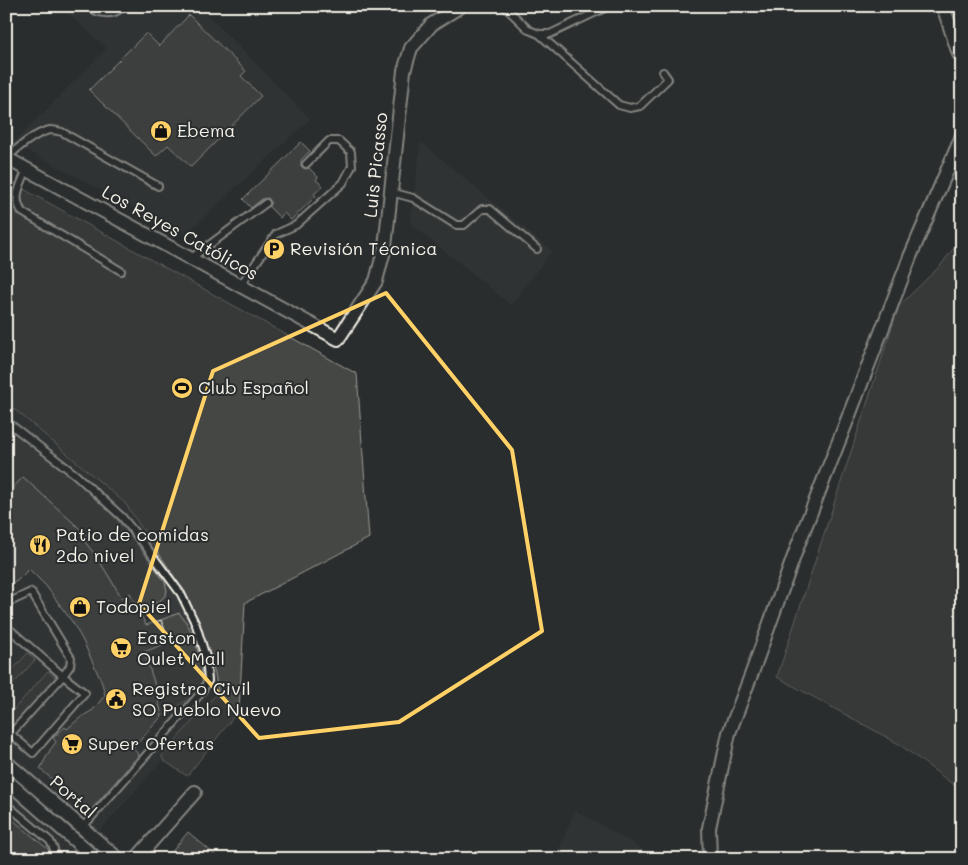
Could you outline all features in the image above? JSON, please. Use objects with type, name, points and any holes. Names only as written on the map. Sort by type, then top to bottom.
[{"type":"street","name":"Luis Picasso","points":[[338,340],[376,281],[385,247],[404,71],[411,48],[432,24],[460,6]]},
{"type":"street","points":[[943,6],[959,54]]},
{"type":"street","points":[[710,859],[709,828],[729,733],[754,670],[800,537],[910,257],[962,136]]},
{"type":"street","name":"Los Reyes Católicos","points":[[6,158],[338,340]]},
{"type":"street","name":"Portal","points":[[6,762],[115,858],[125,855],[135,859],[195,792]]},
{"type":"street","name":"Portal","points":[[6,780],[96,859]]},
{"type":"lane","points":[[88,6],[94,11],[105,14],[120,10],[123,6]]},
{"type":"lane","points":[[504,6],[529,30],[539,34],[619,105],[630,108],[640,106],[668,79],[663,72]]},
{"type":"lane","points":[[539,34],[550,34],[609,6]]},
{"type":"lane","points":[[6,158],[31,139],[51,130],[62,132],[158,186]]},
{"type":"lane","points":[[240,286],[276,234],[296,225],[343,182],[352,166],[350,152],[339,141],[329,141],[306,164]]},
{"type":"lane","points":[[28,170],[17,195],[22,212],[120,271]]},
{"type":"lane","points":[[391,192],[413,198],[456,225],[464,225],[482,209],[490,209],[537,249]]},
{"type":"lane","points":[[190,259],[266,203]]},
{"type":"lane","points":[[6,421],[82,480],[122,517],[139,537],[181,594],[196,625],[206,657],[208,681],[201,692],[82,828]]},
{"type":"lane","points":[[6,602],[30,592],[71,658],[70,666],[63,676],[8,734],[33,754],[85,693],[63,676],[6,626]]},
{"type":"lane","points":[[6,804],[50,841],[54,849],[53,859]]},
{"type":"highlighted area","points":[[386,293],[512,450],[542,631],[399,722],[259,738],[139,604],[213,371]]},
{"type":"shaded area","name":"Ebema","points":[[60,6],[199,6],[310,119],[185,235],[13,143],[107,48]]},
{"type":"shaded area","points":[[421,142],[552,251],[511,305],[410,223]]},
{"type":"shaded area","name":"Club Español","points":[[6,176],[20,187],[357,374],[369,538],[245,603],[239,710],[187,776],[163,760],[162,756],[218,692],[215,673],[204,637],[189,600],[125,503],[6,402]]},
{"type":"shaded area","points":[[962,237],[962,791],[899,744],[777,677],[899,306],[941,265]]},
{"type":"shaded area","points":[[6,402],[200,566],[239,710],[187,776],[163,760],[97,834],[6,754]]},
{"type":"shaded area","points":[[6,430],[16,434],[57,465],[116,518],[165,582],[167,591],[163,598],[156,603],[138,609],[130,593],[122,598],[97,557],[85,542],[89,537],[23,477],[15,486],[6,479]]},
{"type":"shaded area","points":[[179,613],[190,629],[195,641],[201,665],[202,680],[199,689],[190,698],[162,716],[154,682],[144,652],[169,642],[161,620]]},
{"type":"shaded area","points":[[28,653],[35,660],[6,692],[6,677]]},
{"type":"shaded area","points":[[48,671],[56,678],[11,728],[6,724],[6,718]]},
{"type":"shaded area","points":[[6,785],[80,854],[76,859],[6,859]]},
{"type":"shaded area","points":[[575,810],[660,859],[555,859]]},
{"type":"building","points":[[189,15],[246,71],[241,76],[261,96],[191,167],[168,145],[156,156],[89,90],[146,33],[159,46]]},
{"type":"building","points":[[301,142],[310,151],[301,160],[301,166],[305,169],[309,168],[318,177],[316,180],[323,186],[314,194],[316,196],[291,220],[284,213],[280,218],[269,207],[271,202],[268,198],[262,199],[251,208],[243,199]]},
{"type":"building","name":"Easton Oulet Mall","points":[[23,477],[89,537],[85,542],[97,557],[122,598],[130,593],[146,625],[161,620],[170,642],[144,652],[154,682],[162,716],[133,748],[139,755],[90,811],[40,769],[56,742],[53,738],[65,727],[67,729],[93,710],[105,695],[102,683],[84,643],[73,623],[46,586],[29,569],[17,581],[6,586],[6,495]]},
{"type":"building","points":[[6,814],[49,850],[45,859],[6,859]]},
{"type":"building","points":[[188,832],[220,859],[166,859]]},
{"type":"place","name":"Ebema","points":[[161,131]]},
{"type":"place","name":"Revisión Técnica","points":[[274,249]]},
{"type":"place","name":"Club Español","points":[[182,388]]},
{"type":"place","name":"Patio de comidas 2do nivel","points":[[40,545]]},
{"type":"place","name":"Todopiel","points":[[80,607]]},
{"type":"place","name":"Easton Oulet Mall","points":[[121,648]]},
{"type":"place","name":"Registro Civil SO Pueblo Nuevo","points":[[116,699]]},
{"type":"place","name":"Super Ofertas","points":[[72,744]]}]
